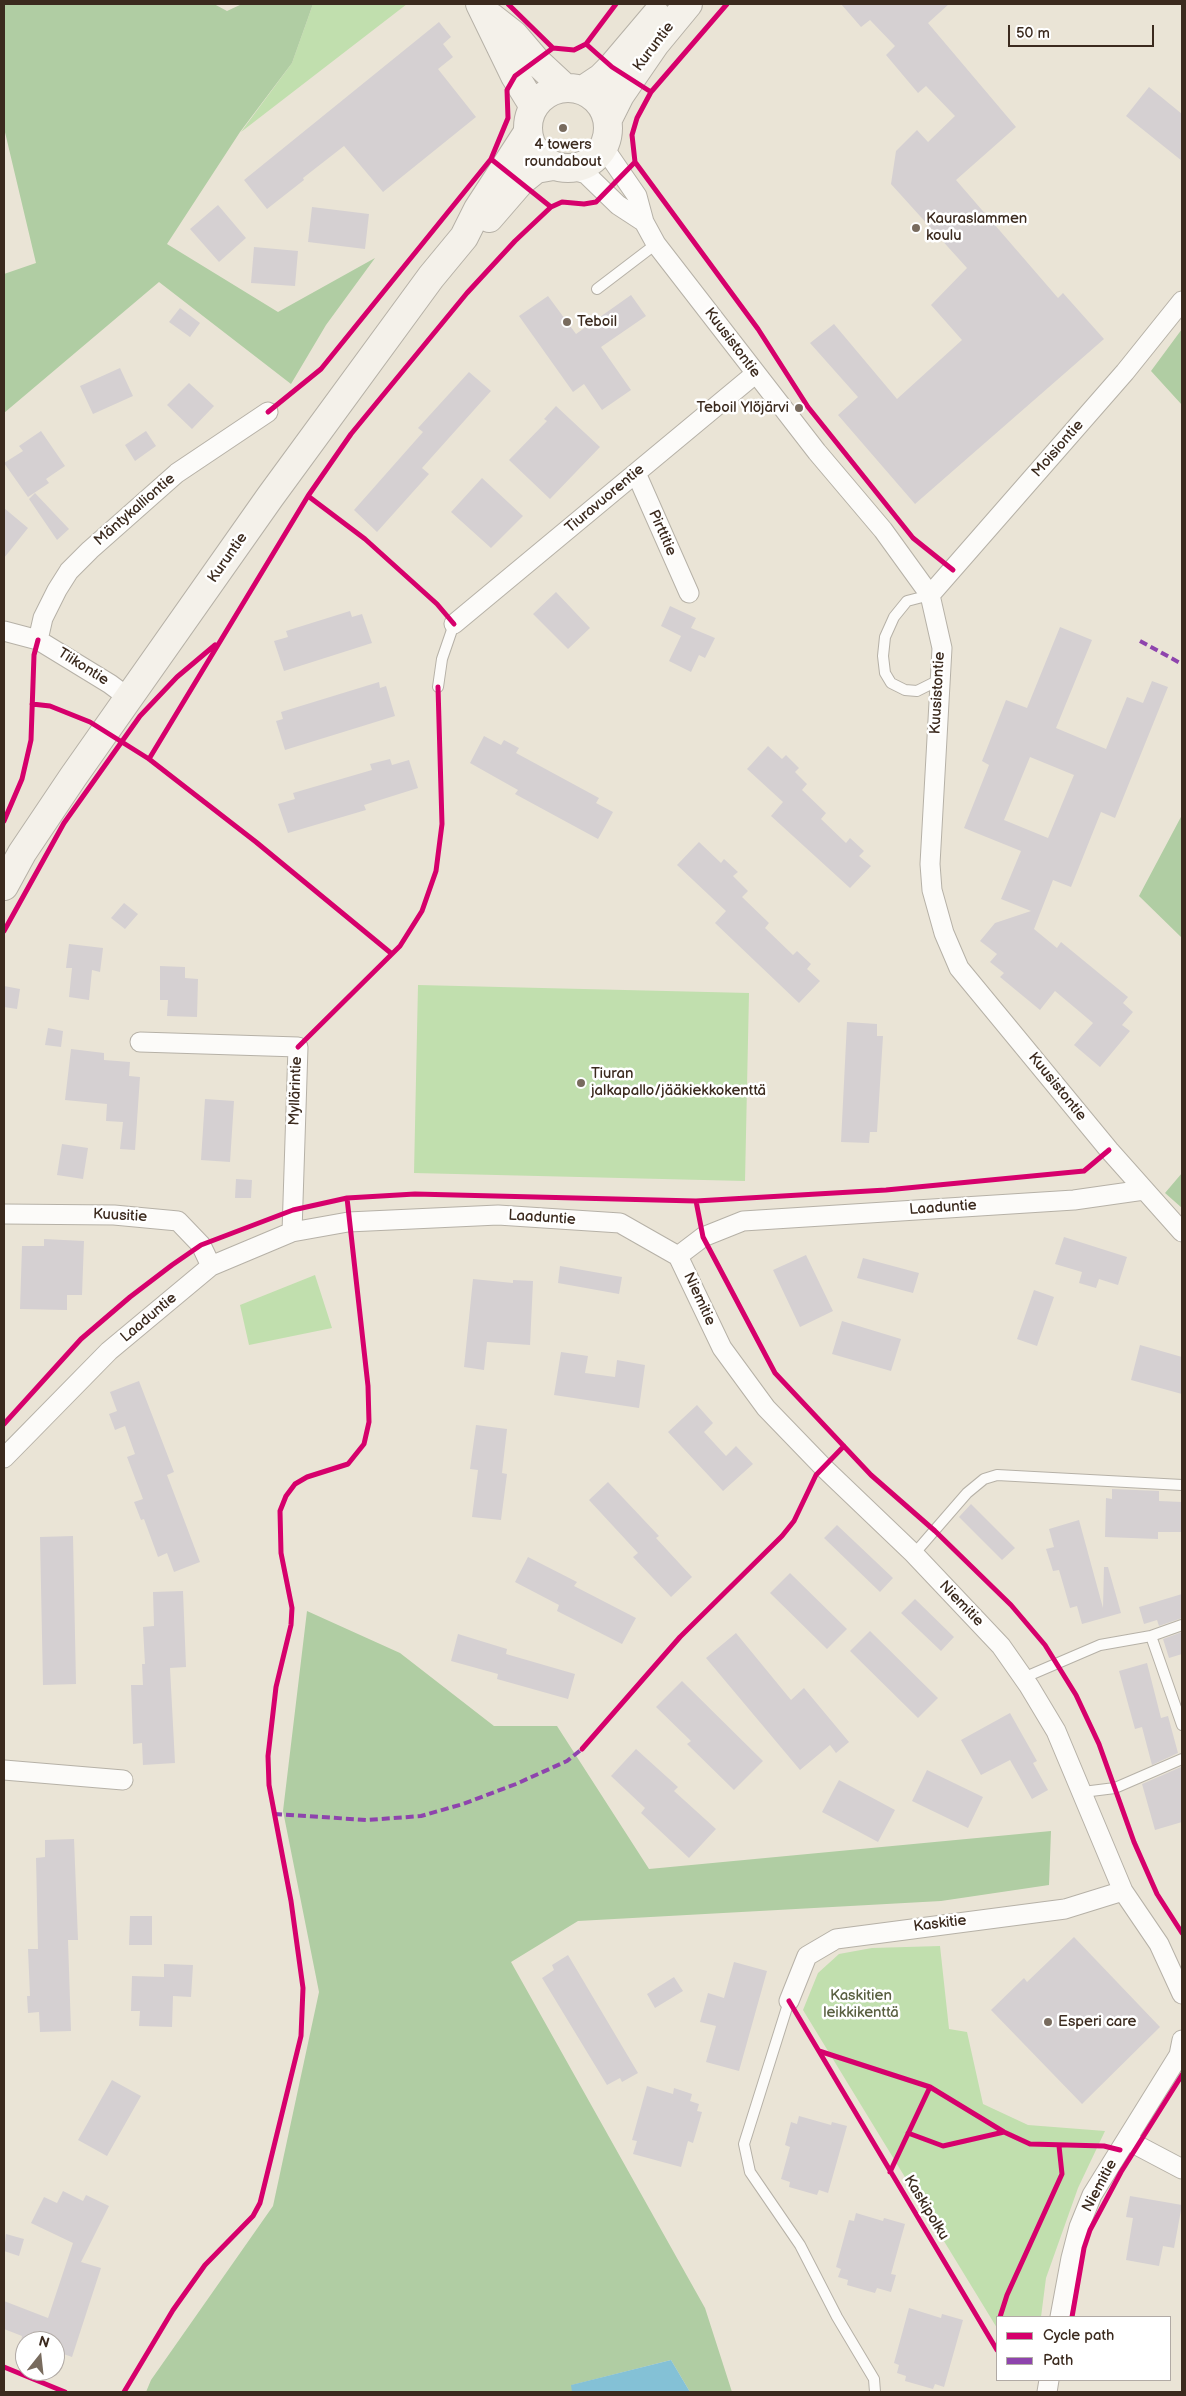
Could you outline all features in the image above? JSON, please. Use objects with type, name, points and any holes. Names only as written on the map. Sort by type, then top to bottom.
[{"type":"main road","name":"Kuruntie","points":[[574,89],[601,78],[665,4]]},
{"type":"main road","name":"Kuruntie","points":[[608,119],[620,95],[655,44],[688,4]]},
{"type":"main road","points":[[483,9],[514,35],[537,62],[574,89],[594,97],[603,107],[608,119],[608,138],[604,148],[590,163],[562,167],[536,152],[531,119],[514,76],[483,9]]},
{"type":"main road","points":[[531,119],[542,98],[553,91],[574,89]]},
{"type":"main road","name":"Kuruntie","points":[[4,886],[22,853],[73,777],[130,699],[270,497],[431,278],[464,237],[478,209],[531,119]]},
{"type":"main road","name":"Kuruntie","points":[[464,237],[492,216],[521,181],[536,169],[562,167]]},
{"type":"street","name":"Kuusistontie","points":[[604,148],[637,196],[644,222],[656,244],[816,452],[883,530],[930,595],[942,648],[930,864],[932,890],[944,933],[959,968],[1144,1190],[1182,1232]]},
{"type":"street","name":"Kuusistontie","points":[[562,167],[586,174],[618,204],[644,222]]},
{"type":"street","name":"Moisiontie","points":[[930,595],[1125,372],[1182,301]]},
{"type":"street","name":"Tiuravuorentie","points":[[454,624],[755,374]]},
{"type":"street","name":"Mäntykalliontie","points":[[38,640],[43,618],[57,590],[69,571],[90,550],[177,473],[268,412]]},
{"type":"street","name":"Pirttitie","points":[[636,473],[689,593]]},
{"type":"street","name":"Tiikontie","points":[[4,631],[38,640],[110,684],[130,699]]},
{"type":"street","name":"Myllärintie","points":[[140,1042],[298,1047],[292,1232]]},
{"type":"street","name":"Laaduntie","points":[[4,1458],[109,1351],[211,1266],[292,1232],[348,1222],[498,1215],[620,1223],[678,1256],[704,1237],[743,1221],[1074,1200],[1144,1190]]},
{"type":"street","name":"Kuusitie","points":[[4,1214],[114,1215],[178,1220],[201,1245],[211,1266]]},
{"type":"street","name":"Niemitie","points":[[678,1256],[722,1348],[766,1408],[823,1467],[914,1554],[1001,1646],[1023,1678],[1056,1731],[1123,1890],[1159,1944],[1182,1994]]},
{"type":"street","points":[[4,1770],[122,1780]]},
{"type":"street","name":"Kaskitie","points":[[789,2001],[807,1956],[836,1939],[1065,1909],[1123,1890]]},
{"type":"street","name":"Niemitie","points":[[1060,2316],[1070,2258],[1079,2227],[1092,2195],[1178,2055],[1182,2040]]},
{"type":"street","points":[[1127,2140],[1182,2170]]},
{"type":"lane","points":[[597,289],[656,244]]},
{"type":"lane","points":[[930,595],[907,601],[894,617],[885,637],[883,656],[885,672],[891,683],[905,690],[917,691],[939,680]]},
{"type":"lane","points":[[438,686],[442,660],[454,624]]},
{"type":"lane","points":[[914,1554],[967,1493],[984,1479],[997,1476],[1182,1485]]},
{"type":"lane","points":[[1023,1678],[1100,1645],[1151,1636],[1182,1625]]},
{"type":"lane","points":[[1151,1636],[1182,1725]]},
{"type":"lane","points":[[1083,1792],[1116,1788],[1182,1759]]},
{"type":"lane","points":[[789,2001],[744,2144],[750,2172],[800,2245],[837,2317],[874,2379],[875,2392]]},
{"type":"green space","points":[[4,4],[214,4],[227,11],[242,4],[313,4],[292,63],[240,132],[167,244],[278,312],[375,258],[326,325],[291,384],[159,282],[4,413],[4,274],[36,263],[4,128]]},
{"type":"green space","points":[[313,4],[407,4],[241,132],[292,63]]},
{"type":"green space","points":[[1182,329],[1182,405],[1151,371]]},
{"type":"green space","points":[[1182,815],[1182,938],[1139,896]]},
{"type":"green space","name":"Tiuran jalkapallo/jääkiekkokenttä","points":[[418,985],[749,993],[745,1181],[414,1173]]},
{"type":"green space","points":[[1182,1173],[1182,1208],[1165,1193]]},
{"type":"green space","points":[[315,1275],[332,1328],[249,1345],[240,1305]]},
{"type":"green space","points":[[307,1611],[400,1653],[494,1726],[557,1726],[649,1869],[1051,1831],[1049,1885],[941,1901],[578,1921],[511,1962],[705,2308],[732,2392],[690,2392],[671,2360],[572,2385],[572,2392],[146,2392],[151,2380],[273,2206],[319,1992],[283,1811]]},
{"type":"green space","name":"Kaskitien leikkikenttä","points":[[940,1946],[949,2029],[967,2032],[983,2104],[1028,2125],[1105,2131],[1078,2188],[1046,2278],[1041,2316],[996,2316],[996,2326],[803,2010],[818,1973],[839,1954],[872,1948]]},
{"type":"water","points":[[671,2360],[690,2392],[572,2392],[571,2385]]},
{"type":"building","points":[[841,4],[949,4],[928,23],[1016,127],[956,180],[1058,298],[1063,293],[1104,339],[915,504],[838,415],[858,397],[810,343],[834,324],[897,399],[962,340],[931,305],[967,268],[891,184],[896,151],[917,130],[928,142],[955,116],[926,86],[918,93],[886,55],[895,46],[870,20],[861,27]]},
{"type":"building","points":[[439,22],[451,37],[443,44],[453,57],[438,69],[476,117],[383,192],[344,146],[267,209],[244,180]]},
{"type":"building","points":[[1149,87],[1182,114],[1182,161],[1126,116]]},
{"type":"building","points":[[218,205],[246,238],[219,262],[190,229]]},
{"type":"building","points":[[312,207],[369,214],[365,249],[308,242]]},
{"type":"building","points":[[254,247],[298,251],[295,286],[251,283]]},
{"type":"building","points":[[631,295],[646,316],[601,347],[631,390],[602,410],[584,384],[573,392],[519,316],[548,296],[576,334]]},
{"type":"building","points":[[180,308],[200,323],[190,337],[169,322]]},
{"type":"building","points":[[120,368],[133,396],[93,414],[80,386]]},
{"type":"building","points":[[469,372],[491,391],[422,468],[429,474],[377,532],[354,510],[423,432],[418,428]]},
{"type":"building","points":[[189,383],[214,406],[192,429],[167,405]]},
{"type":"building","points":[[556,406],[600,447],[550,499],[509,460],[547,421],[544,419]]},
{"type":"building","points":[[41,431],[65,466],[46,479],[49,483],[28,497],[4,463],[23,451],[19,446]]},
{"type":"building","points":[[146,431],[156,446],[135,461],[125,445]]},
{"type":"building","points":[[482,478],[523,516],[491,548],[451,512]]},
{"type":"building","points":[[35,493],[69,529],[57,540],[29,499]]},
{"type":"building","points":[[4,508],[28,528],[4,558]]},
{"type":"building","points":[[556,592],[590,628],[568,649],[533,614]]},
{"type":"building","points":[[670,606],[696,618],[691,628],[715,638],[705,658],[699,655],[691,672],[669,661],[681,636],[661,626]]},
{"type":"building","points":[[350,611],[352,617],[362,614],[372,643],[284,671],[274,641],[288,637],[286,631]]},
{"type":"building","points":[[1060,627],[1092,640],[1056,728],[1106,749],[1127,697],[1143,703],[1152,681],[1168,687],[1115,818],[1101,812],[1071,887],[1053,880],[1034,929],[1057,948],[1061,942],[1128,997],[1123,1003],[1133,1012],[1122,1025],[1130,1031],[1100,1067],[1074,1045],[1093,1023],[1055,991],[1040,1010],[1000,977],[1004,973],[990,962],[997,954],[980,941],[995,923],[1031,911],[1001,899],[1021,851],[964,828],[989,765],[982,761],[1006,700],[1027,708]],"holes":[[[1030,757],[1074,775],[1048,838],[1004,820]]]},
{"type":"building","points":[[379,682],[380,688],[386,686],[395,716],[285,750],[276,721],[283,719],[281,712]]},
{"type":"building","points":[[484,736],[501,745],[504,740],[519,748],[516,753],[599,798],[596,803],[613,812],[598,839],[515,794],[518,790],[470,763]]},
{"type":"building","points":[[768,746],[782,759],[786,755],[799,768],[795,772],[807,784],[802,790],[826,813],[821,819],[846,843],[850,838],[864,851],[859,856],[871,866],[850,888],[771,816],[783,802],[747,769]]},
{"type":"building","points":[[390,759],[392,765],[409,760],[418,788],[364,805],[366,810],[288,833],[278,804],[295,799],[293,793],[372,770],[370,764]]},
{"type":"building","points":[[699,842],[721,863],[724,859],[738,872],[733,876],[748,891],[742,897],[769,923],[765,928],[793,955],[797,951],[811,964],[807,969],[820,981],[799,1003],[715,923],[726,911],[677,865]]},
{"type":"building","points":[[124,903],[138,914],[125,929],[111,918]]},
{"type":"building","points":[[69,944],[103,948],[100,972],[92,970],[89,1000],[69,997],[72,968],[66,968]]},
{"type":"building","points":[[160,966],[185,967],[185,978],[198,979],[197,1017],[167,1016],[168,1000],[160,1000]]},
{"type":"building","points":[[4,986],[20,989],[17,1009],[4,1007]]},
{"type":"building","points":[[847,1022],[877,1024],[877,1036],[883,1036],[877,1132],[870,1132],[869,1143],[841,1142]]},
{"type":"building","points":[[48,1028],[63,1031],[61,1047],[45,1045]]},
{"type":"building","points":[[71,1049],[104,1053],[104,1060],[130,1062],[129,1076],[140,1077],[135,1150],[120,1149],[123,1122],[106,1121],[107,1104],[65,1100]]},
{"type":"building","points":[[205,1099],[234,1101],[230,1162],[201,1160]]},
{"type":"building","points":[[62,1144],[88,1148],[83,1179],[57,1175]]},
{"type":"building","points":[[236,1179],[252,1180],[251,1198],[235,1198]]},
{"type":"building","points":[[1064,1237],[1127,1257],[1118,1285],[1099,1279],[1096,1288],[1079,1283],[1082,1272],[1055,1264]]},
{"type":"building","points":[[44,1239],[84,1241],[82,1295],[67,1295],[67,1310],[20,1309],[22,1246],[44,1246]]},
{"type":"building","points":[[806,1255],[833,1311],[800,1327],[773,1270]]},
{"type":"building","points":[[863,1258],[919,1273],[913,1293],[857,1278]]},
{"type":"building","points":[[560,1266],[622,1277],[619,1294],[558,1283]]},
{"type":"building","points":[[473,1279],[513,1283],[513,1280],[533,1281],[530,1345],[487,1342],[484,1370],[464,1367]]},
{"type":"building","points":[[1034,1290],[1054,1297],[1037,1346],[1017,1339]]},
{"type":"building","points":[[842,1321],[901,1339],[891,1371],[832,1354]]},
{"type":"building","points":[[1140,1345],[1182,1357],[1182,1394],[1131,1380]]},
{"type":"building","points":[[561,1352],[588,1356],[585,1373],[615,1377],[617,1360],[645,1365],[639,1408],[554,1395]]},
{"type":"building","points":[[139,1381],[174,1472],[167,1475],[200,1562],[174,1572],[167,1553],[158,1557],[144,1519],[141,1520],[134,1502],[143,1499],[127,1457],[135,1454],[125,1426],[115,1430],[109,1414],[117,1411],[110,1392]]},
{"type":"building","points":[[697,1405],[713,1423],[704,1432],[726,1456],[736,1446],[753,1464],[723,1491],[668,1432]]},
{"type":"building","points":[[476,1425],[507,1429],[502,1473],[507,1474],[501,1520],[472,1517],[478,1470],[470,1469]]},
{"type":"building","points":[[608,1482],[659,1536],[656,1538],[692,1577],[671,1597],[633,1557],[638,1553],[589,1500]]},
{"type":"building","points":[[1112,1489],[1159,1491],[1159,1501],[1182,1502],[1182,1532],[1158,1532],[1158,1539],[1105,1537],[1106,1498],[1112,1499]]},
{"type":"building","points":[[971,1504],[1015,1548],[1002,1560],[959,1517]]},
{"type":"building","points":[[1079,1520],[1103,1608],[1104,1567],[1108,1567],[1121,1613],[1082,1624],[1077,1606],[1070,1608],[1059,1570],[1053,1571],[1046,1549],[1054,1547],[1049,1529]]},
{"type":"building","points":[[837,1525],[893,1578],[880,1592],[824,1538]]},
{"type":"building","points":[[73,1536],[76,1684],[43,1685],[40,1537]]},
{"type":"building","points":[[528,1557],[577,1582],[574,1586],[636,1618],[622,1644],[557,1611],[559,1605],[515,1582]]},
{"type":"building","points":[[790,1573],[847,1629],[827,1649],[770,1593]]},
{"type":"building","points":[[183,1591],[186,1667],[170,1668],[175,1763],[143,1765],[142,1743],[133,1744],[131,1685],[143,1685],[142,1664],[145,1664],[143,1627],[154,1626],[153,1592]]},
{"type":"building","points":[[1182,1594],[1182,1618],[1159,1626],[1157,1620],[1144,1624],[1139,1607]]},
{"type":"building","points":[[915,1599],[954,1637],[941,1651],[901,1613]]},
{"type":"building","points":[[870,1631],[938,1698],[918,1718],[850,1651]]},
{"type":"building","points":[[1182,1632],[1182,1654],[1169,1658],[1163,1639]]},
{"type":"building","points":[[736,1633],[791,1700],[804,1688],[849,1742],[836,1753],[830,1745],[800,1770],[706,1658]]},
{"type":"building","points":[[458,1634],[507,1649],[506,1654],[575,1674],[568,1699],[497,1679],[498,1674],[451,1661]]},
{"type":"building","points":[[1147,1663],[1161,1718],[1168,1716],[1178,1753],[1152,1765],[1142,1727],[1135,1729],[1119,1671]]},
{"type":"building","points":[[682,1681],[763,1761],[734,1790],[687,1744],[691,1741],[656,1707]]},
{"type":"building","points":[[1010,1713],[1037,1761],[1033,1763],[1048,1790],[1032,1799],[1010,1760],[981,1775],[961,1740]]},
{"type":"building","points":[[636,1749],[678,1787],[674,1791],[716,1829],[689,1858],[641,1813],[645,1808],[611,1776]]},
{"type":"building","points":[[1181,1767],[1182,1822],[1155,1830],[1142,1784]]},
{"type":"building","points":[[927,1770],[983,1797],[968,1828],[912,1801]]},
{"type":"building","points":[[839,1780],[895,1810],[878,1842],[822,1812]]},
{"type":"building","points":[[74,1839],[78,1940],[68,1940],[71,2031],[40,2032],[39,2012],[28,2013],[27,1996],[30,1996],[28,1949],[38,1949],[36,1858],[45,1857],[45,1840]]},
{"type":"building","points":[[130,1916],[152,1916],[152,1945],[129,1945]]},
{"type":"building","name":"Esperi care","points":[[1074,1937],[1160,2027],[1082,2104],[991,2010],[1024,1978],[1027,1982]]},
{"type":"building","points":[[568,1955],[638,2073],[622,2082],[620,2078],[607,2085],[542,1978],[554,1970],[552,1965]]},
{"type":"building","points":[[734,1962],[767,1971],[739,2071],[706,2062],[716,2026],[700,2022],[708,1993],[724,1998]]},
{"type":"building","points":[[164,1964],[193,1965],[191,1997],[173,1996],[172,2027],[139,2026],[140,2011],[131,2011],[132,1976],[164,1977]]},
{"type":"building","points":[[674,1977],[683,1991],[655,2008],[647,1994]]},
{"type":"building","points":[[112,2080],[141,2096],[107,2156],[78,2140]]},
{"type":"building","points":[[647,2086],[673,2094],[674,2088],[692,2094],[690,2101],[699,2104],[697,2111],[702,2112],[693,2143],[688,2141],[681,2167],[633,2154],[637,2141],[632,2140]]},
{"type":"building","points":[[799,2116],[831,2125],[832,2122],[847,2126],[828,2193],[819,2190],[817,2195],[789,2187],[790,2182],[781,2179],[790,2147],[785,2145],[791,2122],[797,2124]]},
{"type":"building","points":[[63,2191],[83,2201],[86,2195],[109,2206],[81,2262],[101,2268],[72,2357],[65,2355],[65,2331],[15,2331],[15,2333],[4,2329],[4,2301],[48,2318],[73,2243],[31,2223],[44,2197],[57,2203]]},
{"type":"building","points":[[1130,2196],[1182,2205],[1174,2248],[1163,2246],[1159,2266],[1126,2260],[1133,2218],[1126,2217]]},
{"type":"building","points":[[856,2213],[883,2221],[884,2218],[905,2224],[891,2274],[896,2275],[891,2292],[877,2288],[875,2293],[847,2285],[848,2280],[838,2277],[841,2269],[836,2267],[849,2220],[854,2221]]},
{"type":"building","points":[[6,2234],[24,2239],[19,2256],[4,2251]]},
{"type":"building","points":[[909,2308],[941,2318],[942,2314],[963,2320],[944,2387],[935,2384],[933,2389],[905,2381],[906,2376],[897,2373],[899,2365],[894,2363]]},
{"type":"marked path","points":[[1140,641],[1182,664]]},
{"type":"marked path","points":[[274,1814],[367,1820],[421,1816],[463,1804],[516,1784],[567,1761],[582,1749]]},
{"type":"cycle path","points":[[508,4],[553,48],[574,50],[586,44],[616,4]]},
{"type":"cycle path","points":[[149,759],[308,496],[351,434],[467,293],[515,241],[551,207],[562,202],[584,204],[596,202],[635,162],[632,135],[637,118],[651,92],[727,4]]},
{"type":"cycle path","points":[[586,44],[612,67],[651,92]]},
{"type":"cycle path","points":[[268,412],[321,369],[491,159],[508,118],[507,90],[515,76],[553,48]]},
{"type":"cycle path","points":[[491,159],[551,207]]},
{"type":"cycle path","points":[[635,162],[758,329],[808,407],[913,538],[953,570]]},
{"type":"cycle path","points":[[308,496],[365,539],[437,604],[454,624]]},
{"type":"cycle path","points":[[4,821],[22,779],[31,740],[34,655],[38,640]]},
{"type":"cycle path","points":[[4,931],[64,823],[140,716],[177,677],[215,645]]},
{"type":"cycle path","points":[[298,1047],[400,946],[422,911],[436,871],[442,824],[438,687]]},
{"type":"cycle path","points":[[32,704],[50,706],[90,722],[149,759],[256,842],[392,954]]},
{"type":"cycle path","points":[[4,1424],[81,1339],[130,1297],[172,1265],[201,1245],[293,1210],[347,1198],[415,1194],[696,1201],[886,1190],[1084,1171],[1109,1150]]},
{"type":"cycle path","points":[[124,2392],[173,2310],[205,2265],[253,2216],[260,2203],[301,2036],[303,1988],[291,1901],[269,1785],[268,1756],[276,1687],[291,1625],[292,1608],[281,1553],[280,1511],[286,1496],[295,1484],[307,1477],[348,1464],[364,1444],[369,1422],[368,1386],[347,1198]]},
{"type":"cycle path","points":[[696,1201],[703,1237],[775,1373],[871,1475],[935,1531],[1011,1605],[1045,1645],[1076,1695],[1099,1744],[1134,1842],[1157,1894],[1182,1933]]},
{"type":"cycle path","points":[[582,1749],[680,1637],[782,1536],[794,1521],[816,1475],[844,1446]]},
{"type":"cycle path","name":"Kaskipolku","points":[[789,2001],[996,2348]]},
{"type":"cycle path","points":[[819,2051],[930,2087],[1004,2132],[1030,2144],[1104,2146],[1120,2150]]},
{"type":"cycle path","points":[[1072,2316],[1084,2248],[1090,2230],[1121,2172],[1182,2075]]},
{"type":"cycle path","points":[[890,2172],[930,2087]]},
{"type":"cycle path","points":[[908,2133],[943,2146],[1004,2132]]},
{"type":"cycle path","points":[[1000,2316],[1007,2295],[1062,2174],[1059,2146]]},
{"type":"cycle path","points":[[4,2367],[65,2392]]},
{"type":"place","name":"4 towers roundabout","points":[[563,128]]},
{"type":"place","name":"Kauraslammen koulu","points":[[916,228]]},
{"type":"place","name":"Teboil","points":[[567,322]]},
{"type":"place","name":"Teboil Ylöjärvi","points":[[799,408]]},
{"type":"place","name":"Tiuran jalkapallo/jääkiekkokenttä","points":[[581,1083]]},
{"type":"place","name":"Esperi care","points":[[1048,2022]]}]
